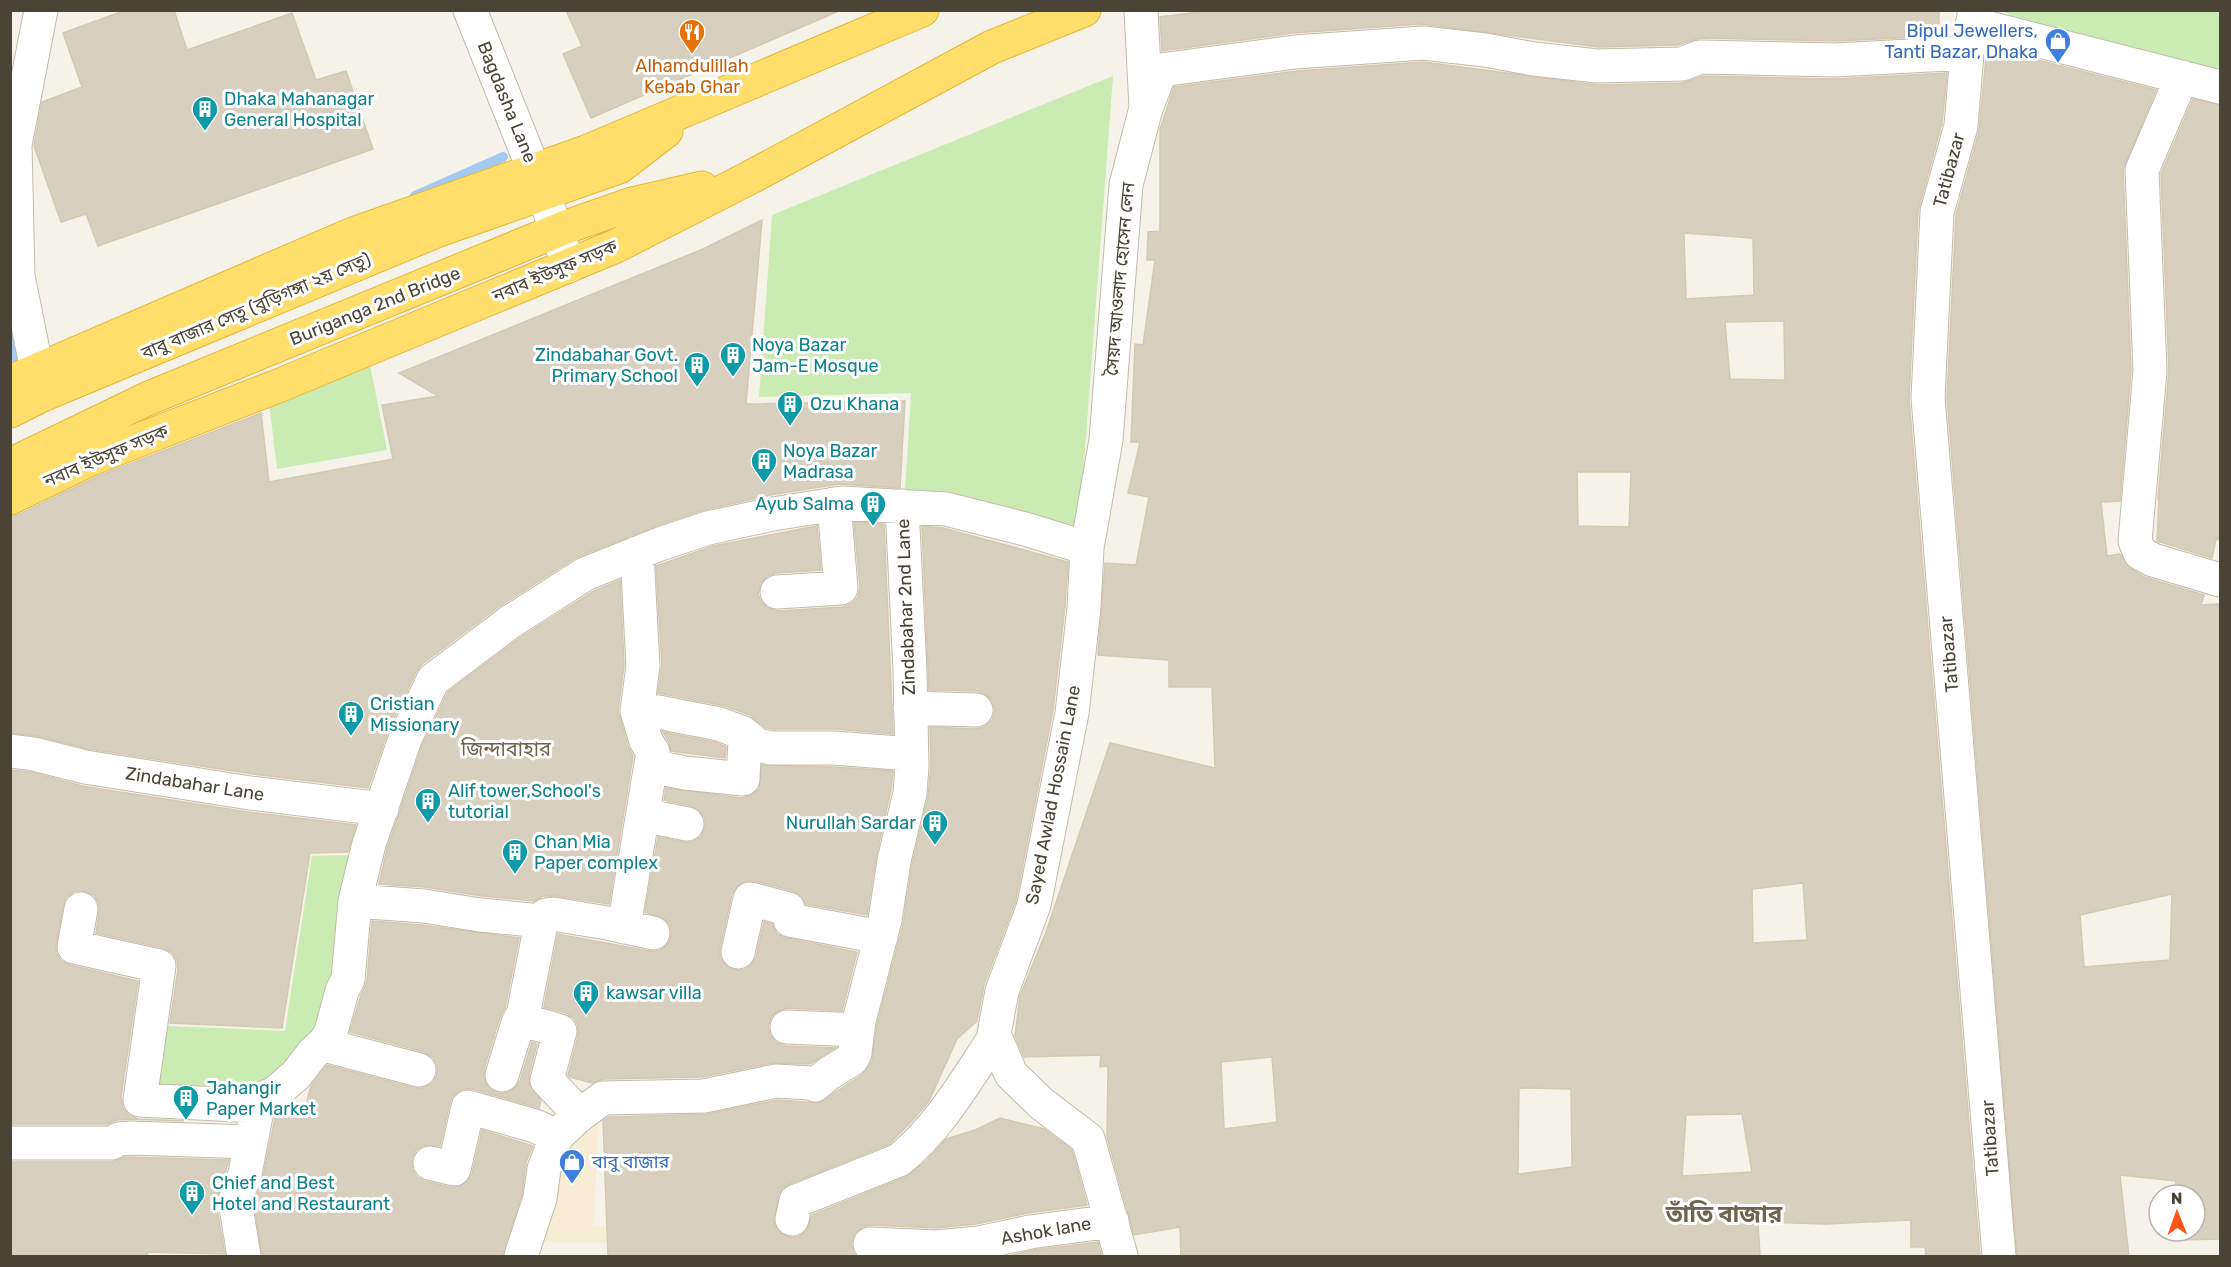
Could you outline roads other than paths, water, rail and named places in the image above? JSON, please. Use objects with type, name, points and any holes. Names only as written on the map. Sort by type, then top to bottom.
[{"type":"highway","points":[[30,383],[353,234],[539,182],[586,152],[922,10]]},
{"type":"highway","name":"নবাব ইউসুফ সড়ক","points":[[10,498],[93,458],[278,386],[616,246],[751,177],[992,46],[1084,10]]},
{"type":"highway","name":"Buriganga 2nd Bridge","points":[[10,465],[149,398],[556,231],[632,204],[751,177]]},
{"type":"highway","name":"বাবু বাজার সেতু (বুড়িগঙ্গা ২য় সেতু)","points":[[10,411],[30,383],[503,206],[539,182]]},
{"type":"street","points":[[30,383],[14,276],[15,145],[41,10]]},
{"type":"street","name":"Bagdasha Lane","points":[[470,10],[539,182],[569,266]]},
{"type":"street","name":"সৈয়দ আওলাদ হোসেন লেন","points":[[1087,548],[1106,440],[1126,184],[1146,108],[1142,10]]},
{"type":"street","points":[[1146,108],[1161,70],[1295,52],[1423,43],[1597,66],[1682,64],[1700,57],[1835,60],[1972,29],[2220,87]]},
{"type":"street","name":"Tatibazar","points":[[1972,29],[1961,126],[1937,212],[1928,398],[1999,1257]]},
{"type":"street","points":[[2182,77],[2142,170],[2151,371],[2135,541],[2140,553],[2153,560],[2220,580]]},
{"type":"street","points":[[777,592],[841,588],[834,504]]},
{"type":"street","name":"Zindabahar 2nd Lane","points":[[325,1042],[331,1032],[342,991],[348,979],[355,901],[369,844],[405,739],[433,680],[510,622],[585,574],[637,553],[708,528],[834,504],[946,509],[1025,528],[1087,548]]},
{"type":"street","name":"Zindabahar 2nd Lane","points":[[569,1126],[603,1098],[704,1096],[776,1081],[815,1085],[852,1059],[881,937],[894,861],[910,793],[910,708],[902,506]]},
{"type":"street","name":"Sayed Awlad Hossain Lane","points":[[995,1036],[1002,991],[1034,905],[1072,713],[1084,608],[1087,548]]},
{"type":"street","points":[[355,901],[424,906],[480,915],[541,921],[546,915],[553,914],[639,930],[643,815],[653,753],[646,741],[637,711],[643,666],[637,553]]},
{"type":"street","name":"Zindabahar 2nd Lane","points":[[910,708],[976,710]]},
{"type":"street","points":[[637,711],[658,712],[719,724],[747,736],[757,745],[771,748],[834,748],[911,754]]},
{"type":"street","points":[[651,766],[744,779],[747,736]]},
{"type":"street","name":"Zindabahar Lane","points":[[10,751],[34,754],[85,767],[250,793],[382,809]]},
{"type":"street","points":[[643,815],[687,824]]},
{"type":"street","points":[[738,952],[750,899],[788,909],[790,920],[881,937]]},
{"type":"street","points":[[81,909],[74,947],[159,966],[140,1100],[258,1106]]},
{"type":"street","points":[[502,1075],[531,980],[542,919]]},
{"type":"street","points":[[520,1019],[560,1031],[547,1080],[569,1126]]},
{"type":"street","points":[[787,1029],[858,1031]]},
{"type":"street","points":[[792,1219],[796,1201],[899,1160],[911,1150],[939,1120],[995,1036]]},
{"type":"street","points":[[995,1036],[1011,1074],[1042,1104],[1088,1139],[1121,1257]]},
{"type":"street","points":[[244,1257],[235,1201],[245,1174],[259,1100],[275,1093],[296,1075],[312,1053],[325,1042],[332,1047],[418,1070]]},
{"type":"street","points":[[430,1163],[454,1169],[468,1107],[535,1126],[569,1126]]},
{"type":"street","points":[[521,1257],[540,1198],[544,1168],[569,1126]]},
{"type":"street","points":[[10,1143],[112,1143],[119,1139],[131,1138],[251,1142]]},
{"type":"street","name":"Ashok lane","points":[[870,1244],[979,1250],[1030,1232],[1112,1221]]},
{"type":"waterway","points":[[415,196],[503,157]]},
{"type":"waterway","points":[[10,321],[19,368]]},
{"type":"place","name":"Alhamdulillah Kebab Ghar","points":[[692,55]]},
{"type":"place","name":"Bipul Jewellers, Tanti Bazar, Dhaka","points":[[2058,64]]},
{"type":"place","name":"Dhaka Mahanagar General Hospital","points":[[205,132]]},
{"type":"place","name":"Noya Bazar Jam-E Mosque","points":[[733,378]]},
{"type":"place","name":"Zindabahar Govt. Primary School","points":[[697,388]]},
{"type":"place","name":"Ozu Khana","points":[[790,427]]},
{"type":"place","name":"Noya Bazar Madrasa","points":[[764,484]]},
{"type":"place","name":"Ayub Salma","points":[[873,527]]},
{"type":"place","name":"Cristian Missionary","points":[[351,737]]},
{"type":"place","name":"Alif tower,School's tutorial","points":[[428,824]]},
{"type":"place","name":"Nurullah Sardar","points":[[935,846]]},
{"type":"place","name":"Chan Mia Paper complex","points":[[515,875]]},
{"type":"place","name":"kawsar villa","points":[[586,1016]]},
{"type":"place","name":"Jahangir Paper Market","points":[[186,1121]]},
{"type":"place","name":"বাবু বাজার","points":[[572,1185]]},
{"type":"place","name":"Chief and Best Hotel and Restaurant","points":[[192,1216]]},
{"type":"district","name":"জিন্দাবাহার","points":[[506,749]]},
{"type":"district","name":"তাঁতি বাজার","points":[[1724,1214]]}]
